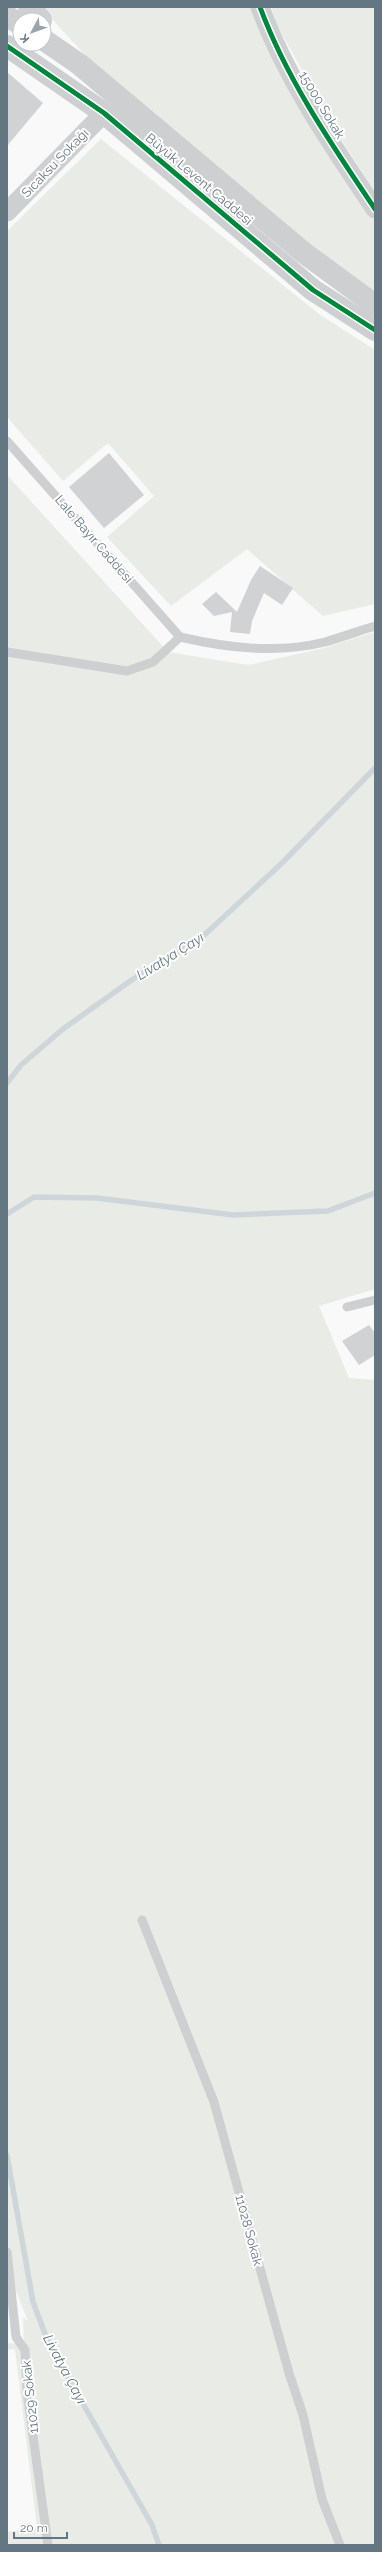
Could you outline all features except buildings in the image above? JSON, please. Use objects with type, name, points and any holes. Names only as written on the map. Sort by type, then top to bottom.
[{"type":"street","name":"15000 Sokak","points":[[260,7],[269,31],[309,106],[375,209]]},
{"type":"street","points":[[52,33],[79,64]]},
{"type":"street","name":"Büyük Levent Caddesi","points":[[52,45],[79,64],[304,253],[375,305]]},
{"type":"street","name":"Büyük Levent Caddesi","points":[[7,46],[104,113],[313,290],[375,330]]},
{"type":"street","name":"Sıcaksu Sokağı","points":[[8,210],[104,113]]},
{"type":"lane","name":"Lale Bayır Caddesi","points":[[7,441],[180,637]]},
{"type":"lane","points":[[7,652],[127,671],[153,662],[180,637],[216,645],[267,649],[324,642],[375,626]]},
{"type":"lane","points":[[347,1308],[375,1300]]},
{"type":"lane","name":"11028 Sokak","points":[[142,1920],[214,2102],[289,2373],[303,2415],[322,2499],[340,2545]]},
{"type":"lane","name":"11029 Sokak","points":[[7,2252],[16,2337],[25,2350],[27,2392],[48,2545]]},
{"type":"lane","points":[[7,2335],[16,2337]]},
{"type":"shaded area","points":[[41,7],[252,7],[348,180],[375,221],[375,298],[95,66],[52,19],[52,12],[46,12]]},
{"type":"shaded area","points":[[271,7],[375,7],[375,192],[335,130],[277,25]]},
{"type":"shaded area","points":[[101,139],[319,314],[375,350],[375,604],[323,616],[247,549],[171,606],[107,537],[154,496],[108,443],[63,481],[7,417],[7,231]]},
{"type":"shaded area","points":[[7,475],[168,652],[248,665],[324,648],[375,632],[375,1289],[319,1306],[349,1378],[375,1380],[375,2545],[7,2545],[7,2532],[37,2528],[15,2349],[7,2350],[7,2343],[24,2344],[23,2317],[28,2321],[7,2269]]},
{"type":"waterway","name":"Livatya Çayı","points":[[7,1083],[21,1065],[63,1029],[133,979],[201,938],[281,864],[375,768]]},
{"type":"waterway","name":"Livatya Çayı","points":[[7,1214],[34,1197],[97,1198],[233,1215],[328,1211],[375,1193]]},
{"type":"waterway","name":"Livatya Çayı","points":[[7,2155],[33,2302],[49,2344],[152,2525],[159,2545]]},
{"type":"cycle path","points":[[260,7],[283,60],[297,86],[327,136],[375,209]]},
{"type":"cycle path","points":[[7,46],[104,113],[313,290],[375,330]]}]
